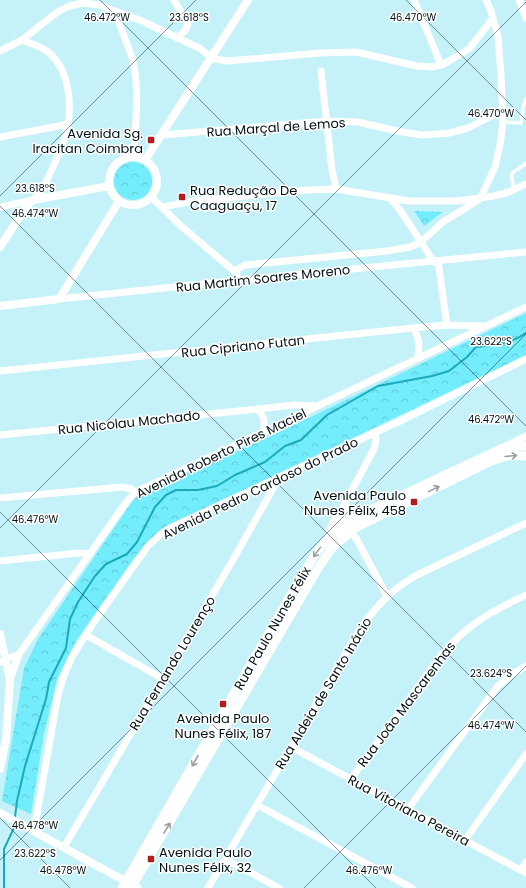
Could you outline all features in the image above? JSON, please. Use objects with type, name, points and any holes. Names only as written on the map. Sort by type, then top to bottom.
[{"type":"main road","points":[[494,456],[507,446],[526,446]]},
{"type":"main road","points":[[494,456],[526,456]]},
{"type":"main road","name":"Rua Paulo Nunes Félix","points":[[130,886],[317,570],[331,549],[352,529],[366,512],[494,456]]},
{"type":"main road","points":[[328,539],[328,533],[340,512]]},
{"type":"main road","name":"Rua Paulo Nunes Félix","points":[[130,886],[314,556],[328,539],[352,529]]},
{"type":"street","points":[[174,0],[188,24],[185,31],[176,38]]},
{"type":"street","points":[[145,160],[163,135],[248,0]]},
{"type":"street","points":[[414,0],[441,65]]},
{"type":"street","points":[[234,271],[245,266],[387,251],[410,247],[421,242],[443,222],[480,199],[495,167],[503,122],[500,50],[493,18],[486,0]]},
{"type":"street","points":[[519,0],[526,18]]},
{"type":"street","points":[[0,52],[22,40],[56,13],[69,6],[83,3],[99,5],[142,21],[201,49],[211,58],[227,61],[350,52],[372,55],[417,66],[431,67],[441,65],[469,49],[493,18]]},
{"type":"street","points":[[115,11],[135,71],[137,100],[134,157]]},
{"type":"street","points":[[0,247],[26,207],[44,187],[66,133],[68,123],[68,87],[63,71],[54,58],[46,51],[22,40]]},
{"type":"street","points":[[321,71],[332,170],[336,189]]},
{"type":"street","name":"Rua Marçal de Lemos","points":[[163,135],[327,121],[357,122],[423,135],[449,133],[468,128],[503,110]]},
{"type":"street","points":[[0,137],[68,123]]},
{"type":"street","points":[[134,157],[145,160],[155,170],[157,177],[155,191],[151,197],[136,205],[127,205],[119,201],[111,192],[109,186],[110,174],[117,163],[128,158],[134,157]]},
{"type":"street","points":[[162,207],[194,201],[294,191],[336,189],[409,201],[480,199],[514,190],[526,184]]},
{"type":"street","points":[[0,207],[109,186]]},
{"type":"street","points":[[151,197],[181,226],[234,271],[240,280]]},
{"type":"street","points":[[391,199],[436,262],[448,326]]},
{"type":"street","points":[[59,299],[119,201]]},
{"type":"street","name":"Rua Martim Soares Moreno","points":[[0,306],[240,280],[526,252]]},
{"type":"street","name":"Avenida Roberto Pires Maciel","points":[[0,769],[10,680],[19,654],[127,501],[136,492],[526,307]]},
{"type":"street","name":"Rua Cipriano Futan","points":[[0,371],[413,328],[486,326]]},
{"type":"street","points":[[413,328],[420,345],[418,359]]},
{"type":"street","name":"Avenida Pedro Cardoso do Prado","points":[[30,830],[37,814],[58,695],[64,675],[72,657],[86,635],[148,546],[162,533],[526,359]]},
{"type":"street","name":"Rua Nicolau Machado","points":[[0,435],[294,405],[319,406]]},
{"type":"street","points":[[258,409],[264,419],[264,432]]},
{"type":"street","points":[[352,529],[341,518],[340,512],[374,450],[376,441],[375,432]]},
{"type":"street","points":[[507,446],[526,436]]},
{"type":"street","name":"Rua Fernando Lourenço","points":[[64,847],[249,532],[279,478]]},
{"type":"street","points":[[0,498],[123,487],[131,488],[136,492]]},
{"type":"street","points":[[346,503],[352,529],[387,596]]},
{"type":"street","name":"Rua Aldeia de Santo Inácio","points":[[208,888],[363,624],[382,600],[398,586],[415,576],[526,523]]},
{"type":"street","points":[[0,561],[79,553],[89,554]]},
{"type":"street","name":"Rua João Mascarenhas","points":[[351,779],[434,665],[456,638],[492,611],[526,595]]},
{"type":"street","points":[[0,634],[3,660],[10,680]]},
{"type":"street","points":[[86,635],[163,679]]},
{"type":"street","points":[[3,660],[19,654]]},
{"type":"street","points":[[408,809],[492,692],[512,674],[526,666]]},
{"type":"street","name":"Rua Vitoriano Pereira","points":[[291,747],[524,872]]},
{"type":"street","points":[[465,840],[526,754]]},
{"type":"street","points":[[257,805],[412,888]]},
{"type":"street","points":[[0,813],[64,847],[130,886]]},
{"type":"street","points":[[225,859],[279,888]]},
{"type":"street","points":[[524,872],[526,862]]},
{"type":"lane","points":[[521,123],[523,107],[526,99]]},
{"type":"lane","points":[[503,122],[521,123],[526,126]]},
{"type":"lane","points":[[514,190],[512,179],[513,173],[516,169],[521,168],[526,163]]},
{"type":"green space","points":[[133,162],[143,165],[149,171],[152,181],[149,191],[143,197],[133,200],[123,197],[117,191],[114,181],[117,171],[123,165]]},
{"type":"green space","points":[[414,211],[443,212],[424,226]]},
{"type":"green space","points":[[526,313],[526,355],[164,528],[134,558],[76,641],[57,679],[44,734],[31,814],[2,801],[24,668],[38,639],[136,496],[269,437]]},
{"type":"waterway","points":[[15,817],[25,766],[46,699],[49,682],[66,648],[70,619],[78,602],[95,576],[106,564],[127,554],[137,542],[155,507],[166,495],[176,490],[198,490],[217,486],[235,475],[265,462],[285,446],[301,440],[327,415],[378,386],[432,376],[449,371],[467,357],[476,347],[508,342],[526,333]]},
{"type":"waterway","points":[[4,888],[4,849],[13,830],[14,824]]},
{"type":"place","name":"Avenida Sg. Iracitan Coimbra","points":[[151,140]]},
{"type":"place","name":"Rua Redução De Caaguaçu, 17","points":[[182,197]]},
{"type":"place","name":"Avenida Paulo Nunes Félix, 458","points":[[414,502]]},
{"type":"place","name":"Avenida Paulo Nunes Félix, 187","points":[[223,704]]},
{"type":"place","name":"Avenida Paulo Nunes Félix, 32","points":[[151,859]]}]
